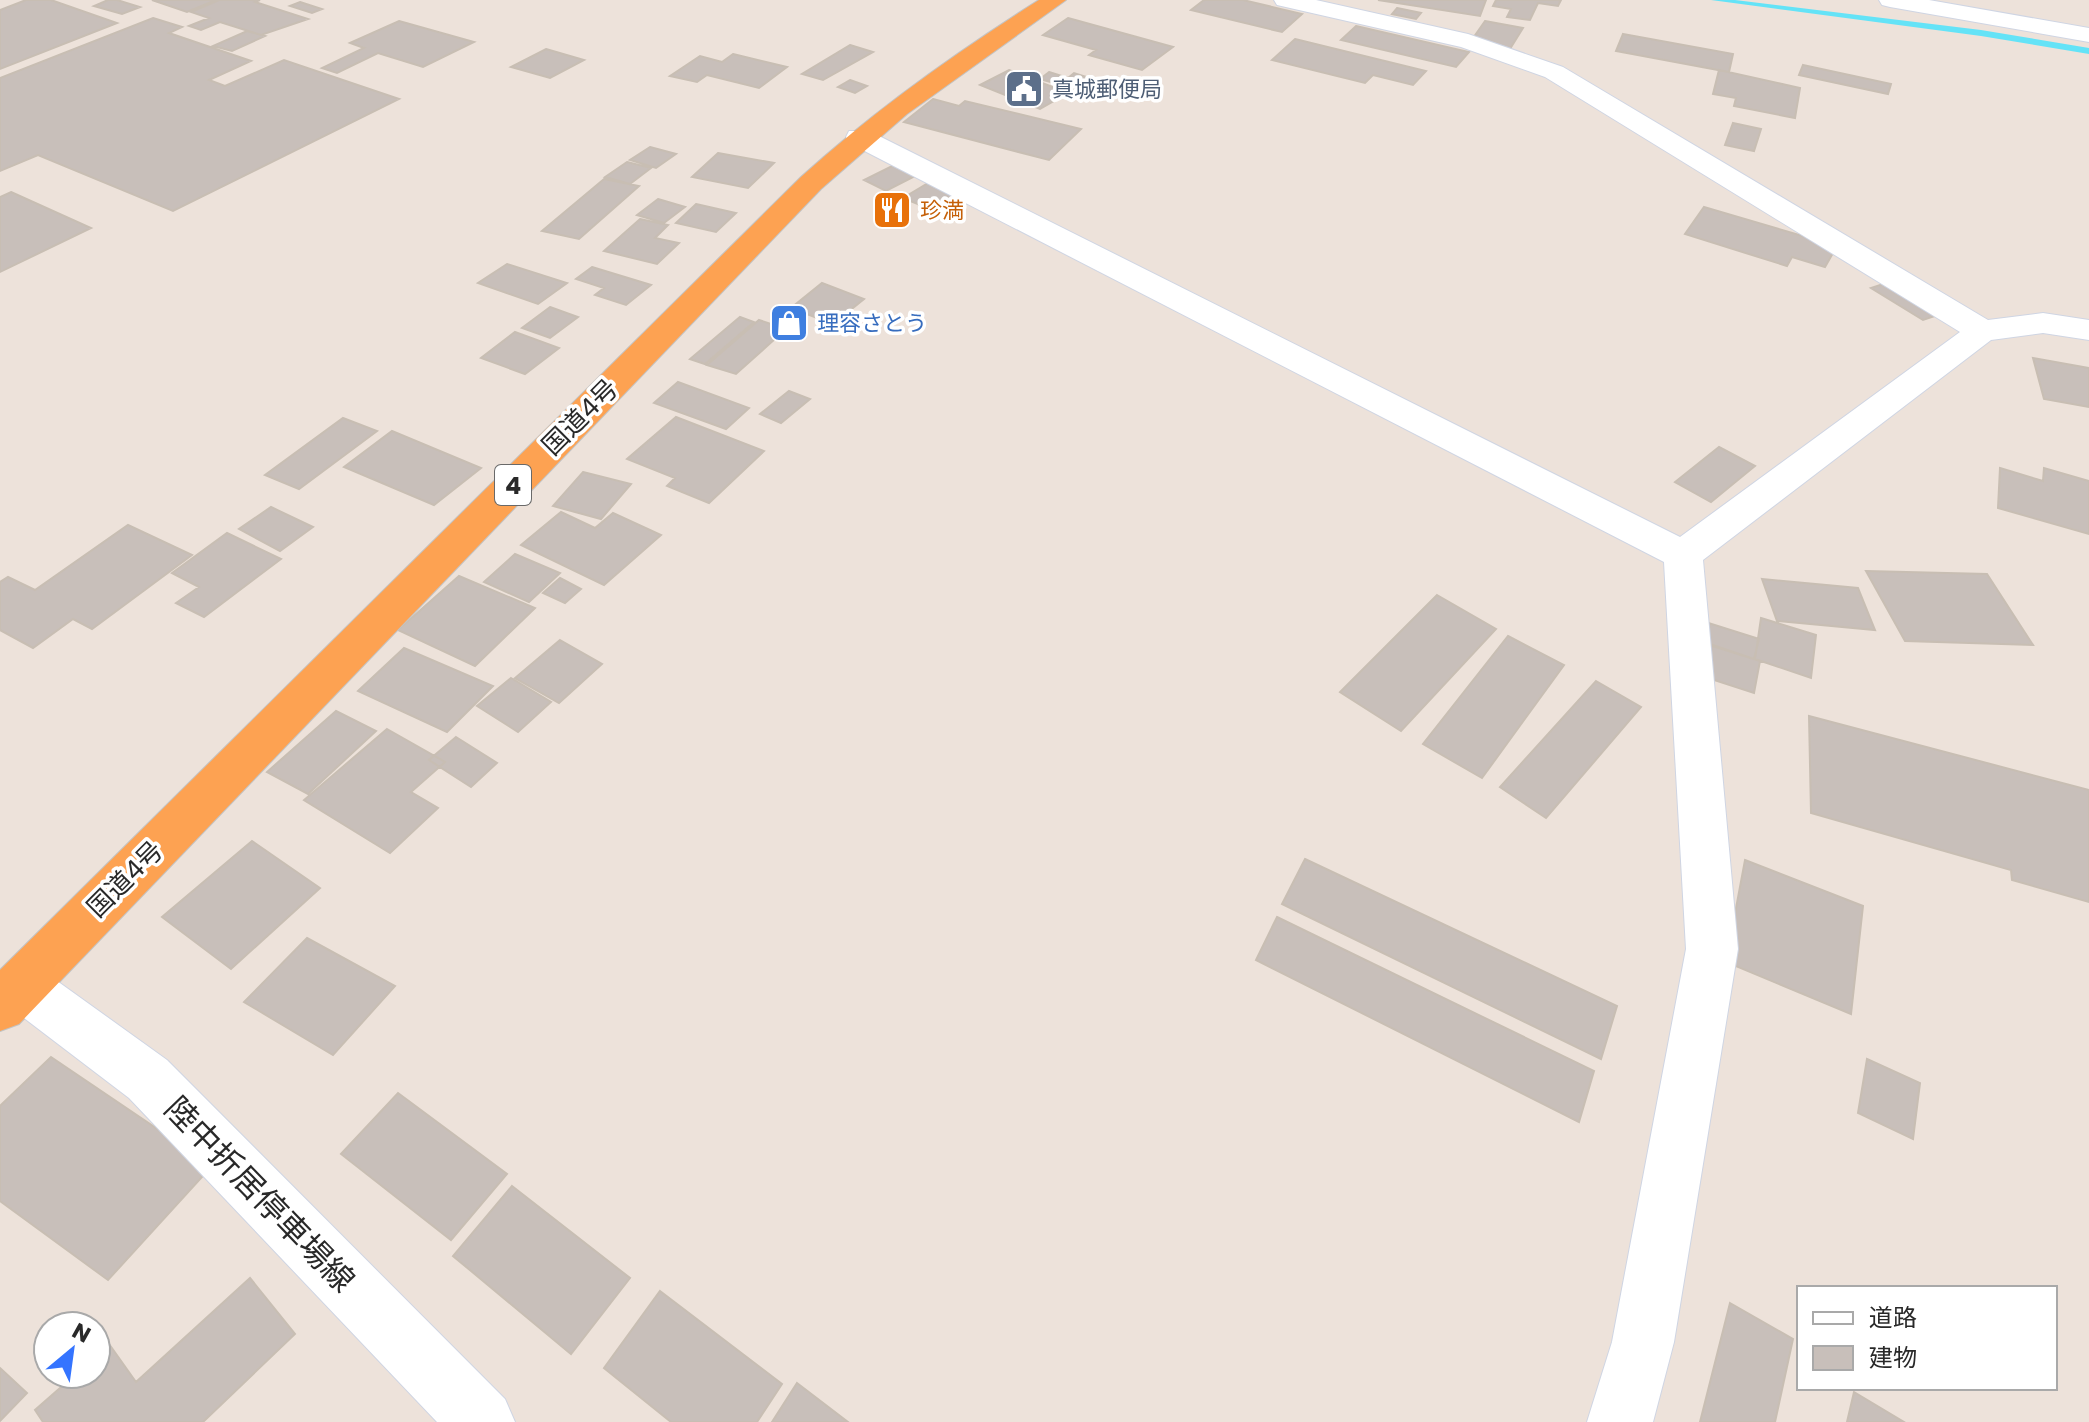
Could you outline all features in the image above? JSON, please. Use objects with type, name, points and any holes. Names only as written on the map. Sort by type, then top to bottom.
[{"type":"highway","name":"国道4号","points":[[10,995],[859,137],[972,52],[1055,0]]},
{"type":"street","points":[[1285,0],[1468,41],[1554,72],[1982,331]]},
{"type":"street","points":[[1890,0],[2089,35]]},
{"type":"street","points":[[859,137],[1683,555]]},
{"type":"street","points":[[1683,555],[1982,331],[2043,323],[2089,330]]},
{"type":"street","points":[[1620,1422],[1643,1342],[1712,949],[1683,555]]},
{"type":"street","name":"陸中折居停車場線","points":[[10,995],[148,1079],[482,1422]]},
{"type":"building","points":[[26,0],[51,0],[117,23],[0,69],[0,10]]},
{"type":"building","points":[[108,0],[140,7],[122,14],[94,6]]},
{"type":"building","points":[[152,0],[216,0],[187,12]]},
{"type":"building","points":[[219,0],[260,0],[255,2],[308,19],[261,35],[220,22],[201,30],[189,26],[209,18],[191,12]]},
{"type":"building","points":[[1204,0],[1243,0],[1302,14],[1282,32],[1191,10]]},
{"type":"building","points":[[1378,0],[1486,0],[1480,16]]},
{"type":"building","points":[[1496,0],[1561,0],[1558,6],[1538,3],[1530,20],[1507,17],[1511,9],[1493,6]]},
{"type":"building","points":[[300,2],[322,9],[312,13],[290,6]]},
{"type":"building","points":[[1397,8],[1421,13],[1416,19],[1392,14]]},
{"type":"building","points":[[153,18],[182,27],[169,33],[251,61],[209,80],[225,86],[284,60],[399,99],[173,211],[38,155],[0,171],[0,78]]},
{"type":"building","points":[[1068,18],[1173,47],[1142,70],[1089,55],[1096,50],[1043,35]]},
{"type":"building","points":[[399,21],[474,42],[423,67],[378,53],[337,73],[322,68],[364,48],[350,43]]},
{"type":"building","points":[[1485,21],[1523,28],[1510,49],[1471,41]]},
{"type":"building","points":[[1356,26],[1469,52],[1456,67],[1341,40]]},
{"type":"building","points":[[247,31],[265,36],[232,51],[213,46]]},
{"type":"building","points":[[1623,34],[1733,54],[1729,72],[1616,51]]},
{"type":"building","points":[[1295,39],[1426,71],[1413,85],[1373,75],[1365,83],[1272,60]]},
{"type":"building","points":[[850,45],[873,52],[823,80],[802,74]]},
{"type":"building","points":[[546,49],[584,60],[550,78],[511,67]]},
{"type":"building","points":[[733,54],[787,67],[759,88],[707,75],[697,82],[670,76],[700,56],[722,62]]},
{"type":"building","points":[[1803,65],[1891,84],[1888,94],[1799,75]]},
{"type":"building","points":[[1009,70],[1068,93],[1040,109],[980,85]]},
{"type":"building","points":[[1719,70],[1800,88],[1795,118],[1734,106],[1736,98],[1713,94]]},
{"type":"building","points":[[1049,72],[1068,78],[1074,73],[1090,78],[1075,89],[1040,79]]},
{"type":"building","points":[[850,80],[867,86],[855,93],[838,87]]},
{"type":"building","points":[[933,99],[959,106],[965,101],[1081,129],[1049,160],[904,122]]},
{"type":"building","points":[[1733,123],[1761,129],[1754,151],[1725,145]]},
{"type":"building","points":[[650,147],[676,154],[656,168],[630,160]]},
{"type":"building","points":[[718,153],[774,163],[748,188],[692,177]]},
{"type":"building","points":[[627,162],[651,168],[630,184],[605,177]]},
{"type":"building","points":[[900,162],[921,173],[886,191],[864,180]]},
{"type":"building","points":[[938,177],[981,195],[947,216],[903,198]]},
{"type":"building","points":[[604,179],[639,186],[579,239],[542,231]]},
{"type":"building","points":[[11,192],[91,228],[0,272],[0,197]]},
{"type":"building","points":[[658,199],[685,207],[664,223],[637,215]]},
{"type":"building","points":[[696,204],[736,213],[716,232],[676,223]]},
{"type":"building","points":[[1704,207],[1837,246],[1825,267],[1792,257],[1787,266],[1685,234]]},
{"type":"building","points":[[640,219],[668,225],[655,238],[679,243],[657,264],[604,251]]},
{"type":"building","points":[[507,264],[567,283],[538,304],[478,283]]},
{"type":"building","points":[[592,267],[651,285],[626,305],[595,295],[604,288],[576,279]]},
{"type":"building","points":[[1889,282],[1941,314],[1923,320],[1871,288]]},
{"type":"building","points":[[822,283],[864,299],[833,324],[791,308]]},
{"type":"building","points":[[550,307],[578,317],[550,338],[522,328]]},
{"type":"building","points":[[740,317],[754,322],[705,364],[690,359]]},
{"type":"building","points":[[759,320],[786,329],[736,374],[707,365]]},
{"type":"building","points":[[515,332],[559,348],[525,374],[481,358]]},
{"type":"building","points":[[2033,358],[2089,368],[2089,407],[2044,399]]},
{"type":"building","points":[[678,382],[749,408],[726,429],[654,403]]},
{"type":"building","points":[[789,391],[810,399],[781,423],[760,414]]},
{"type":"building","points":[[676,417],[764,451],[709,503],[667,486],[675,478],[627,459]]},
{"type":"building","points":[[343,418],[377,431],[299,489],[265,475]]},
{"type":"building","points":[[392,431],[481,468],[434,505],[344,467]]},
{"type":"building","points":[[1719,447],[1755,466],[1711,502],[1675,482]]},
{"type":"building","points":[[2000,468],[2043,481],[2044,468],[2089,481],[2089,534],[1998,508]]},
{"type":"building","points":[[583,472],[631,484],[601,519],[553,506]]},
{"type":"building","points":[[271,507],[313,527],[280,551],[239,529]]},
{"type":"building","points":[[561,512],[595,528],[613,513],[661,535],[604,585],[521,545]]},
{"type":"building","points":[[128,525],[192,555],[92,629],[73,619],[33,648],[0,630],[0,582],[8,577],[35,590]]},
{"type":"building","points":[[227,533],[281,559],[204,617],[176,603],[199,587],[172,573]]},
{"type":"building","points":[[515,554],[560,573],[529,602],[484,582]]},
{"type":"building","points":[[1866,571],[1987,574],[2033,645],[1905,641]]},
{"type":"building","points":[[459,576],[535,608],[475,666],[398,630]]},
{"type":"building","points":[[560,578],[581,589],[565,603],[543,593]]},
{"type":"building","points":[[1762,579],[1858,588],[1875,630],[1777,621]]},
{"type":"building","points":[[1437,595],[1496,629],[1401,731],[1340,692]]},
{"type":"building","points":[[1761,618],[1816,635],[1811,678],[1755,659]]},
{"type":"building","points":[[1702,621],[1759,639],[1754,659],[1698,640]]},
{"type":"building","points":[[1508,636],[1564,665],[1482,778],[1423,744]]},
{"type":"building","points":[[560,640],[602,664],[559,703],[515,678]]},
{"type":"building","points":[[1706,644],[1760,661],[1754,693],[1699,675]]},
{"type":"building","points":[[404,648],[493,686],[447,732],[358,691]]},
{"type":"building","points":[[511,678],[551,702],[518,732],[477,706]]},
{"type":"building","points":[[1596,681],[1641,707],[1546,818],[1500,787]]},
{"type":"building","points":[[336,711],[376,731],[308,794],[267,772]]},
{"type":"building","points":[[1809,716],[2089,790],[2089,902],[2012,880],[2011,870],[1811,813]]},
{"type":"building","points":[[387,729],[445,762],[411,792],[438,808],[390,853],[304,800]]},
{"type":"building","points":[[456,737],[497,763],[471,787],[429,760]]},
{"type":"building","points":[[252,841],[320,888],[231,969],[162,917]]},
{"type":"building","points":[[1305,859],[1617,1006],[1601,1059],[1282,904]]},
{"type":"building","points":[[1745,860],[1863,906],[1851,1014],[1726,962]]},
{"type":"building","points":[[1277,917],[1594,1071],[1579,1122],[1256,960]]},
{"type":"building","points":[[307,938],[395,986],[333,1055],[244,1002]]},
{"type":"building","points":[[51,1057],[212,1166],[108,1280],[0,1201],[0,1106]]},
{"type":"building","points":[[1867,1059],[1920,1083],[1913,1139],[1858,1113]]},
{"type":"building","points":[[398,1093],[507,1174],[451,1240],[341,1154]]},
{"type":"building","points":[[512,1186],[630,1278],[571,1354],[453,1256]]},
{"type":"building","points":[[250,1278],[295,1334],[203,1422],[43,1422],[35,1410],[58,1390],[112,1390],[112,1348],[136,1382]]},
{"type":"building","points":[[660,1291],[782,1384],[757,1422],[671,1422],[604,1368]]},
{"type":"building","points":[[1730,1303],[1793,1339],[1775,1422],[1700,1422]]},
{"type":"building","points":[[0,1368],[27,1393],[0,1421]]},
{"type":"building","points":[[797,1383],[848,1422],[772,1422]]},
{"type":"building","points":[[1854,1392],[1904,1422],[1847,1422]]},
{"type":"waterway","points":[[1715,0],[1981,33],[2089,51]]},
{"type":"place","name":"真城郵便局","points":[[1024,89]]},
{"type":"place","name":"珍満","points":[[892,210]]},
{"type":"place","name":"理容さとう","points":[[789,323]]}]
